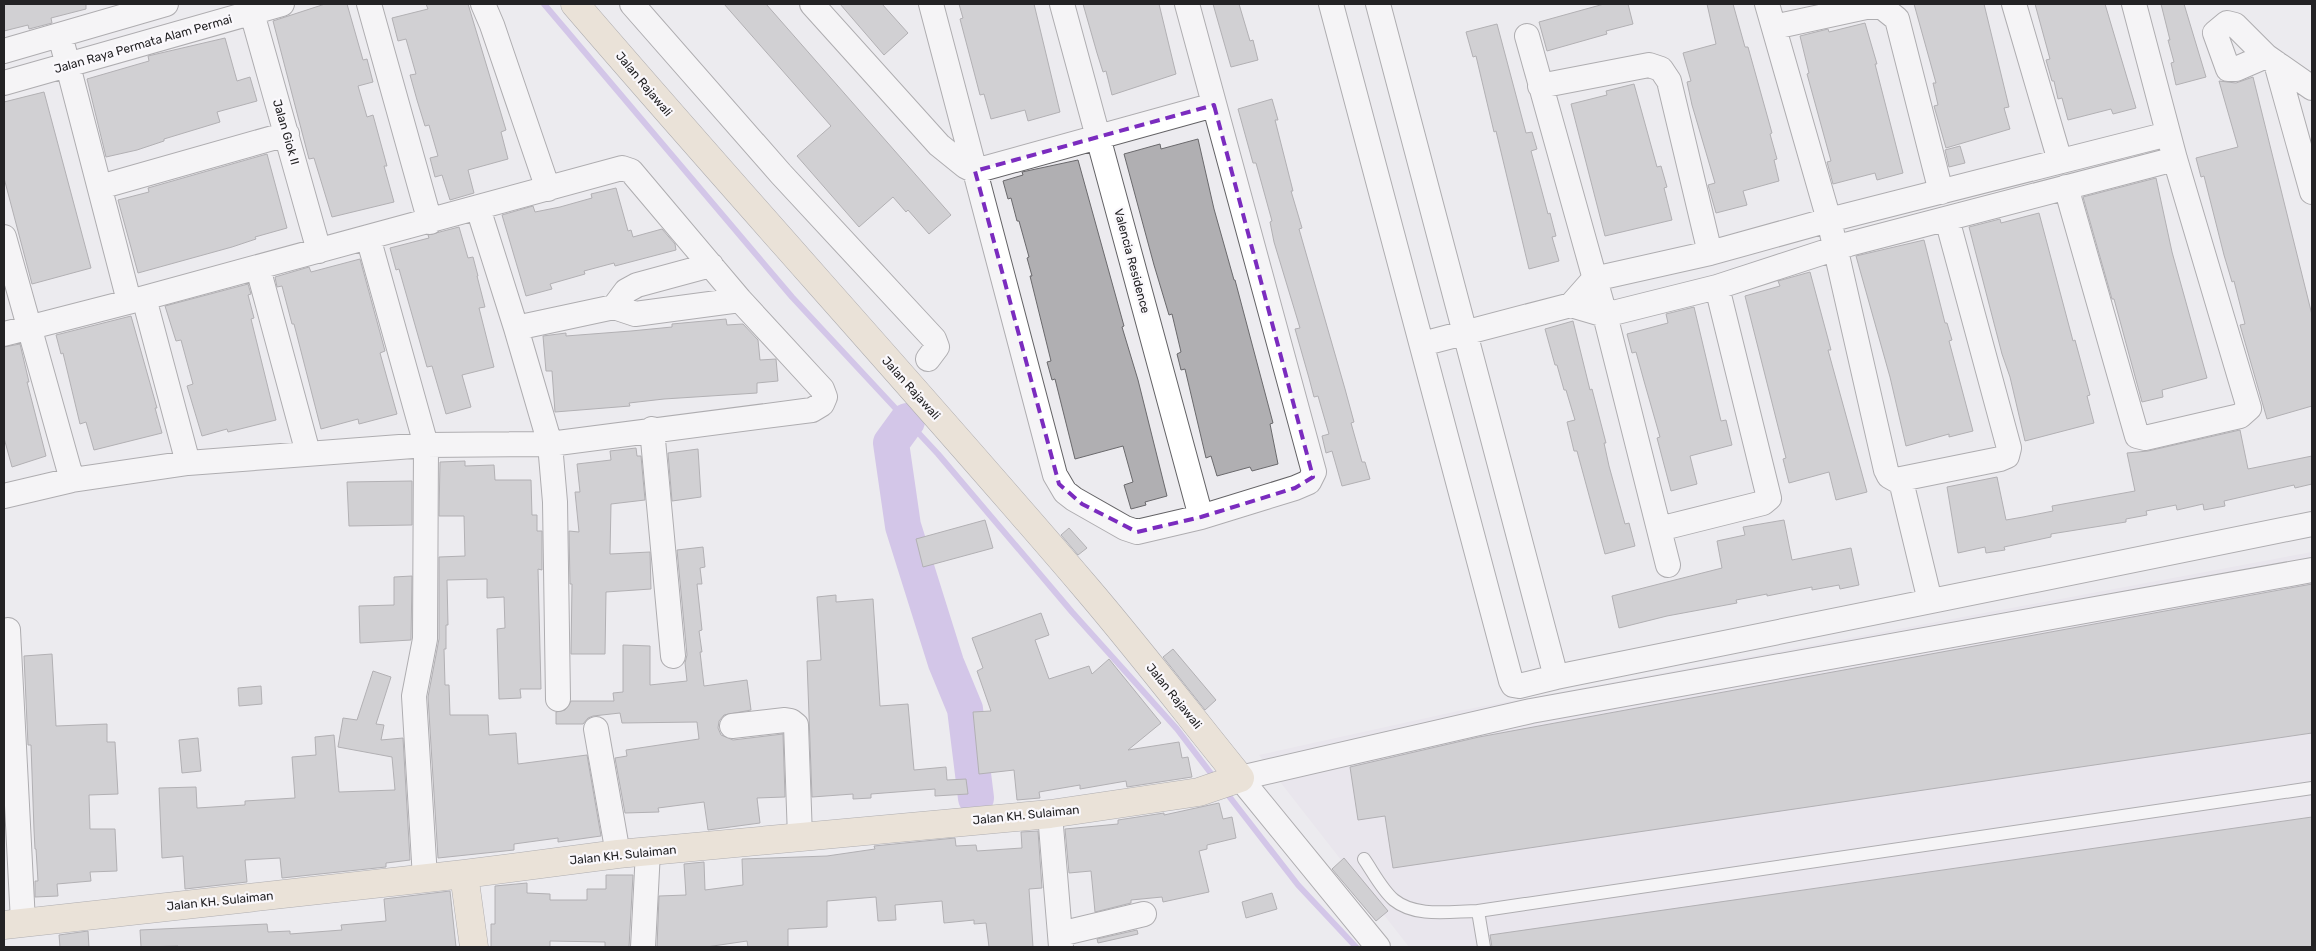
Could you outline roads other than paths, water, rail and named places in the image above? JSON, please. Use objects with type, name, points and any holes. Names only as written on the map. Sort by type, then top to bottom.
[{"type":"street","points":[[4,51],[166,4]]},
{"type":"street","name":"Jalan Raya Permata Alam Permai","points":[[4,83],[282,4]]},
{"type":"street","points":[[369,4],[430,222]]},
{"type":"street","points":[[483,4],[492,25],[548,189]]},
{"type":"street","name":"Jalan Rajawali","points":[[575,4],[702,152],[937,416],[1090,592],[1225,783]]},
{"type":"street","points":[[632,4],[781,174],[934,339],[937,347],[928,359]]},
{"type":"street","points":[[812,4],[939,145],[960,163],[975,171],[1214,105]]},
{"type":"street","points":[[930,4],[1055,475],[1065,492],[1082,504],[1131,531],[1144,532],[1201,517],[1309,482],[1314,472],[1187,4]]},
{"type":"street","name":"Valencia Residence","points":[[1062,4],[1201,517]]},
{"type":"street","points":[[1331,4],[1513,685],[1519,686],[2312,524]]},
{"type":"street","points":[[1378,4],[1556,677]]},
{"type":"street","points":[[1767,4],[1828,220],[1886,470],[1892,479],[1901,481],[2000,459],[2007,456],[2009,448],[1947,219]]},
{"type":"street","points":[[2014,4],[2060,161]]},
{"type":"street","points":[[2066,188],[2137,436],[2145,438],[2240,416],[2250,408],[2175,159],[2134,4]]},
{"type":"street","points":[[1774,27],[1866,8],[1882,7],[1897,19],[1941,192]]},
{"type":"street","name":"Jalan Giok II","points":[[252,13],[319,251]]},
{"type":"street","points":[[60,35],[100,187],[188,463]]},
{"type":"street","points":[[1527,36],[1604,315],[1668,565]]},
{"type":"street","points":[[2312,88],[2271,59],[2305,139],[2312,192]]},
{"type":"street","points":[[1540,86],[1649,65],[1664,72],[1669,81],[1710,253]]},
{"type":"street","points":[[100,187],[287,134]]},
{"type":"street","points":[[1571,305],[1594,279],[1710,253],[1828,220],[2168,134]]},
{"type":"street","points":[[1422,344],[1571,305],[1604,315],[1716,287],[1835,248],[2175,159]]},
{"type":"street","points":[[4,334],[430,222],[622,168],[627,169],[740,300],[822,390],[825,397],[822,404],[812,410],[550,444],[426,445],[188,463],[72,480],[4,496]]},
{"type":"street","points":[[1996,177],[2005,205]]},
{"type":"street","points":[[478,208],[550,444],[555,502],[558,699]]},
{"type":"street","points":[[4,237],[72,480]]},
{"type":"street","points":[[368,237],[426,445],[425,639],[414,696],[424,878]]},
{"type":"street","points":[[614,306],[626,291],[710,265]]},
{"type":"street","points":[[258,268],[308,453]]},
{"type":"street","points":[[1659,530],[1762,503],[1769,498],[1716,287]]},
{"type":"street","points":[[516,328],[614,306],[636,314],[740,300]]},
{"type":"street","points":[[652,430],[673,656]]},
{"type":"street","points":[[1901,481],[1930,601]]},
{"type":"street","points":[[1378,947],[1225,783],[1531,711],[2312,570]]},
{"type":"street","points":[[8,630],[13,923]]},
{"type":"street","points":[[732,726],[785,720],[791,721],[796,726],[800,837]]},
{"type":"street","points":[[596,729],[618,854]]},
{"type":"street","name":"Jalan KH. Sulaiman","points":[[13,923],[464,874],[618,854],[1050,814],[1159,799],[1225,783]]},
{"type":"street","points":[[1050,814],[1060,940],[1144,914]]},
{"type":"street","points":[[643,947],[648,851]]},
{"type":"street","points":[[464,874],[474,947]]},
{"type":"lane","points":[[1364,859],[1393,899],[1403,907],[1416,911],[1478,911],[2312,788]]},
{"type":"lane","points":[[1478,911],[1484,947]]},
{"type":"waterway","points":[[544,4],[792,297],[938,454],[1072,612],[1177,729],[1216,780]]},
{"type":"waterway","points":[[907,421],[891,443],[903,526],[946,663],[965,709],[976,798]]},
{"type":"waterway","points":[[1225,791],[1298,885],[1356,947]]}]
